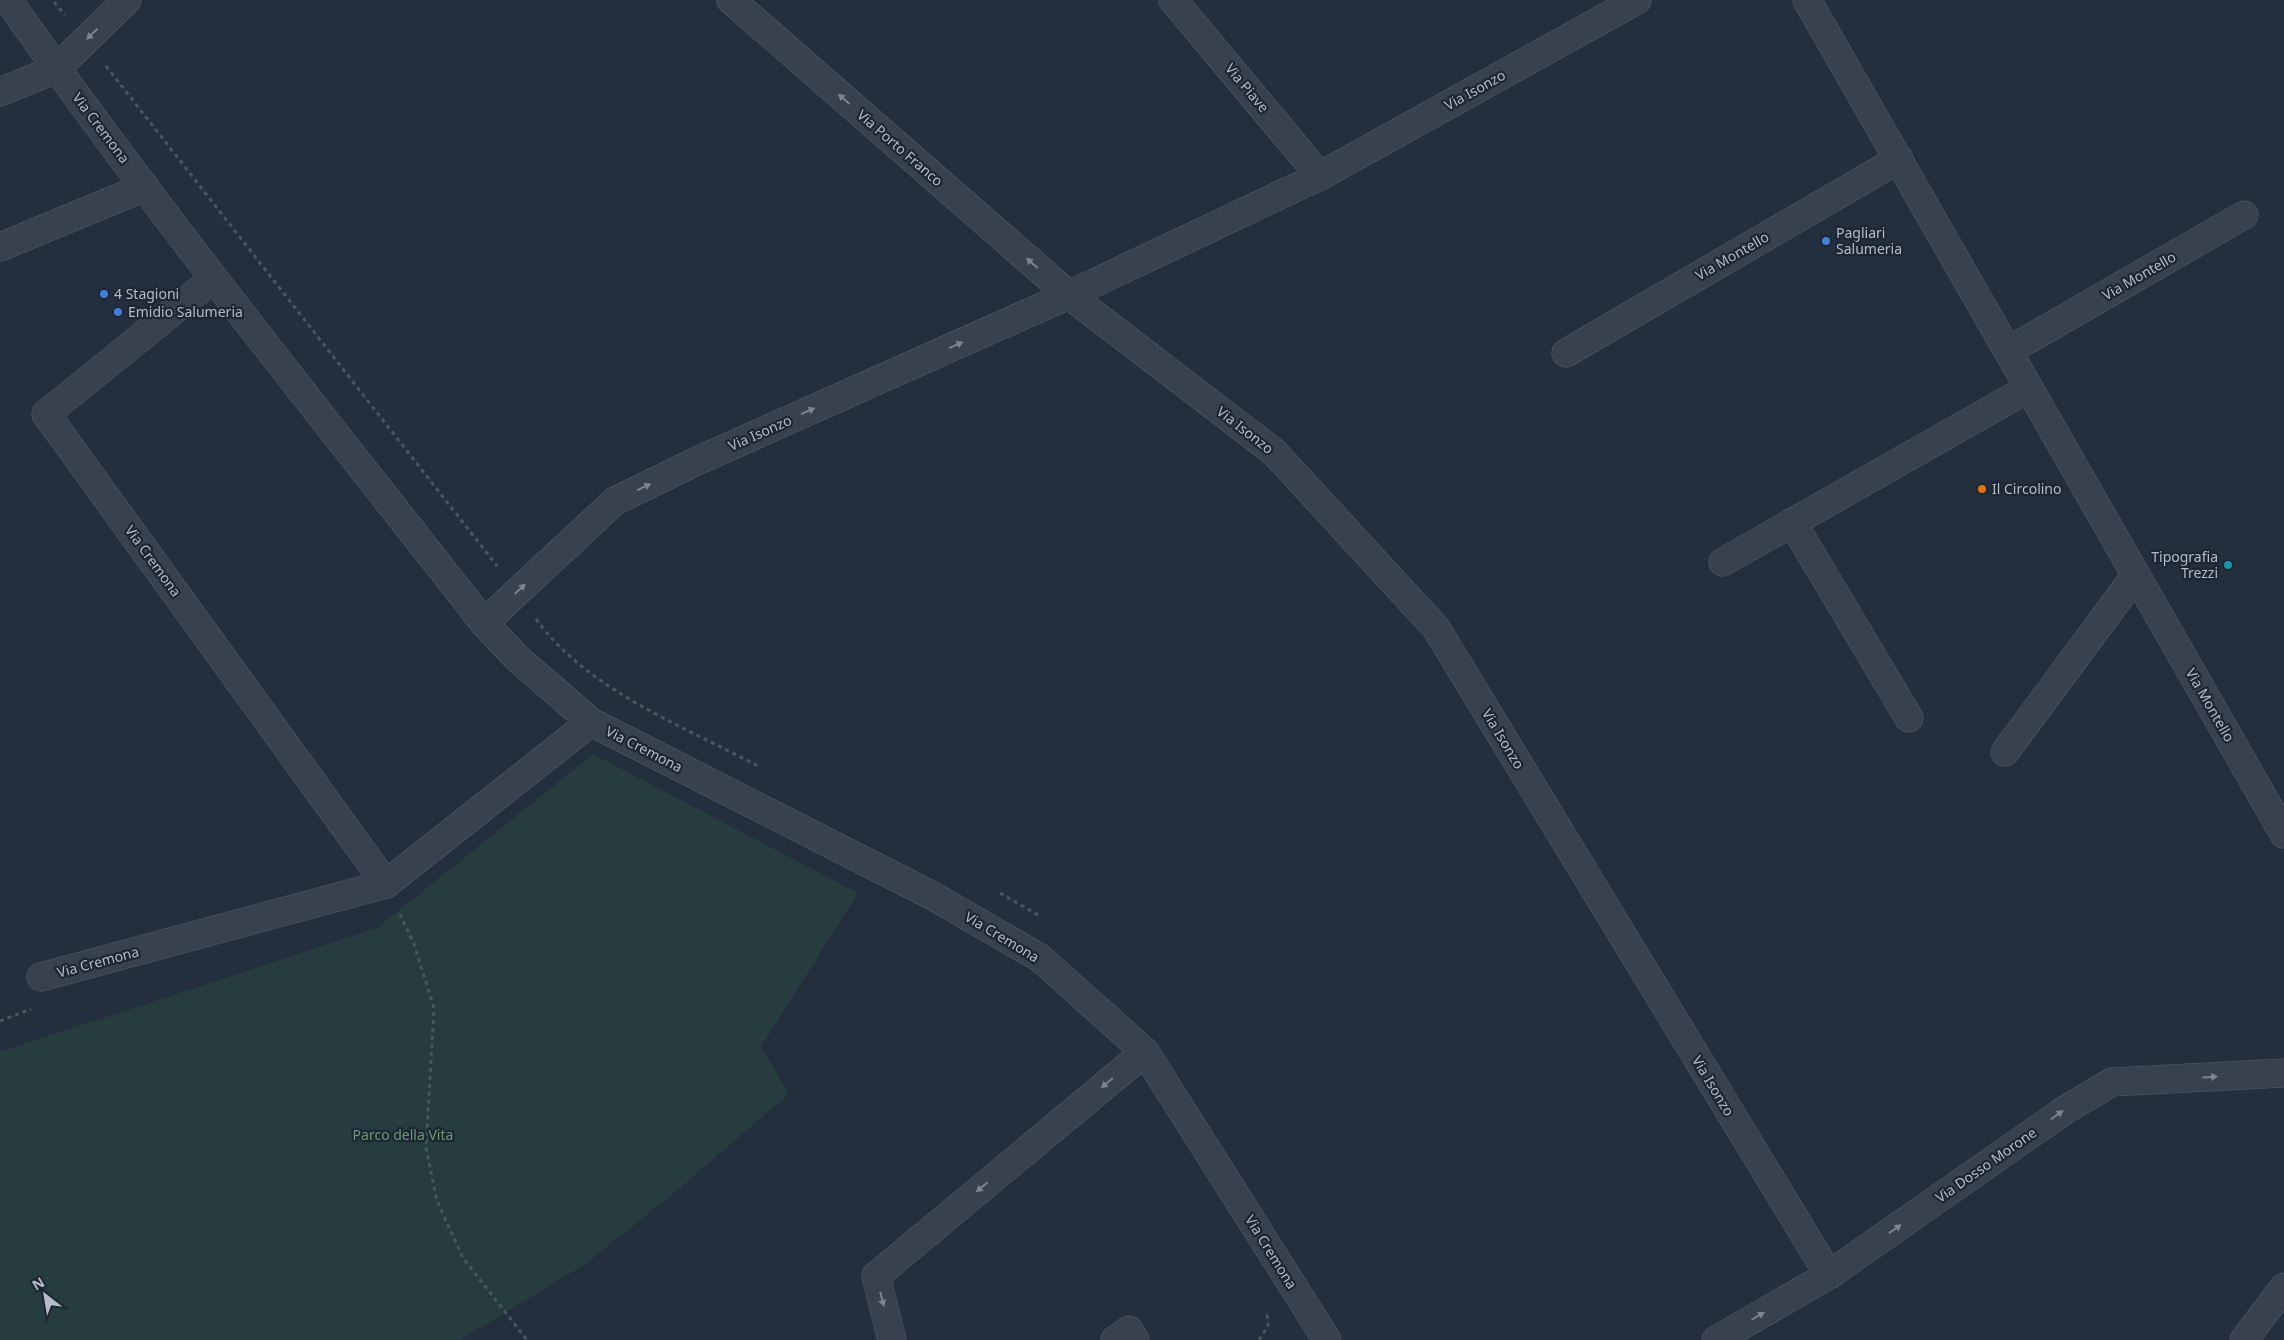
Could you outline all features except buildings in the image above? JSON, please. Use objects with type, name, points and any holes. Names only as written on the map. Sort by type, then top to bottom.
[{"type":"street","name":"Via Cremona","points":[[8,0],[56,69],[214,278],[484,623],[517,658],[591,722],[933,896],[1040,958],[1144,1052],[1326,1340]]},
{"type":"street","points":[[0,92],[56,69],[127,0]]},
{"type":"street","name":"Via Porto Franco","points":[[730,0],[1069,295]]},
{"type":"street","name":"Via Piave","points":[[1173,0],[1320,176]]},
{"type":"street","name":"Via Isonzo","points":[[484,623],[614,502],[699,460],[1069,295],[1320,176],[1637,0]]},
{"type":"street","name":"Via Montello","points":[[1807,0],[2284,834]]},
{"type":"street","name":"Via Montello","points":[[1566,353],[1899,159]]},
{"type":"street","points":[[0,247],[145,188]]},
{"type":"street","name":"Via Montello","points":[[2008,351],[2244,215]]},
{"type":"street","name":"Via Cremona","points":[[214,278],[46,414],[386,884]]},
{"type":"street","name":"Via Isonzo","points":[[1069,295],[1274,452],[1436,628],[1829,1275]]},
{"type":"street","points":[[1723,562],[2029,388]]},
{"type":"street","points":[[1792,522],[1909,718]]},
{"type":"street","points":[[2005,752],[2136,575]]},
{"type":"street","name":"Via Cremona","points":[[41,977],[386,884],[591,722]]},
{"type":"street","points":[[892,1340],[876,1276],[1144,1052]]},
{"type":"street","name":"Via Dosso Morone","points":[[1716,1340],[1829,1275],[2065,1110],[2112,1082],[2284,1073]]},
{"type":"street","points":[[2244,1340],[2284,1287]]},
{"type":"street","points":[[1115,1340],[1129,1330],[1135,1340]]},
{"type":"path","points":[[52,0],[86,40],[517,592],[546,632],[589,672],[632,701],[762,768]]},
{"type":"path","points":[[386,884],[414,944],[434,1008],[426,1148],[437,1201],[463,1258],[527,1340]]},
{"type":"path","points":[[996,891],[1044,919]]},
{"type":"green space","name":"Parco della Vita","points":[[593,754],[858,893],[761,1047],[789,1094],[679,1189],[587,1263],[460,1340],[0,1340],[0,1052],[377,928]]},
{"type":"place","name":"Pagliari Salumeria","points":[[1826,241]]},
{"type":"place","name":"4 Stagioni","points":[[104,294]]},
{"type":"place","name":"Emidio Salumeria","points":[[118,312]]},
{"type":"place","name":"Il Circolino","points":[[1982,489]]},
{"type":"place","name":"Tipografia Trezzi","points":[[2228,565]]}]
